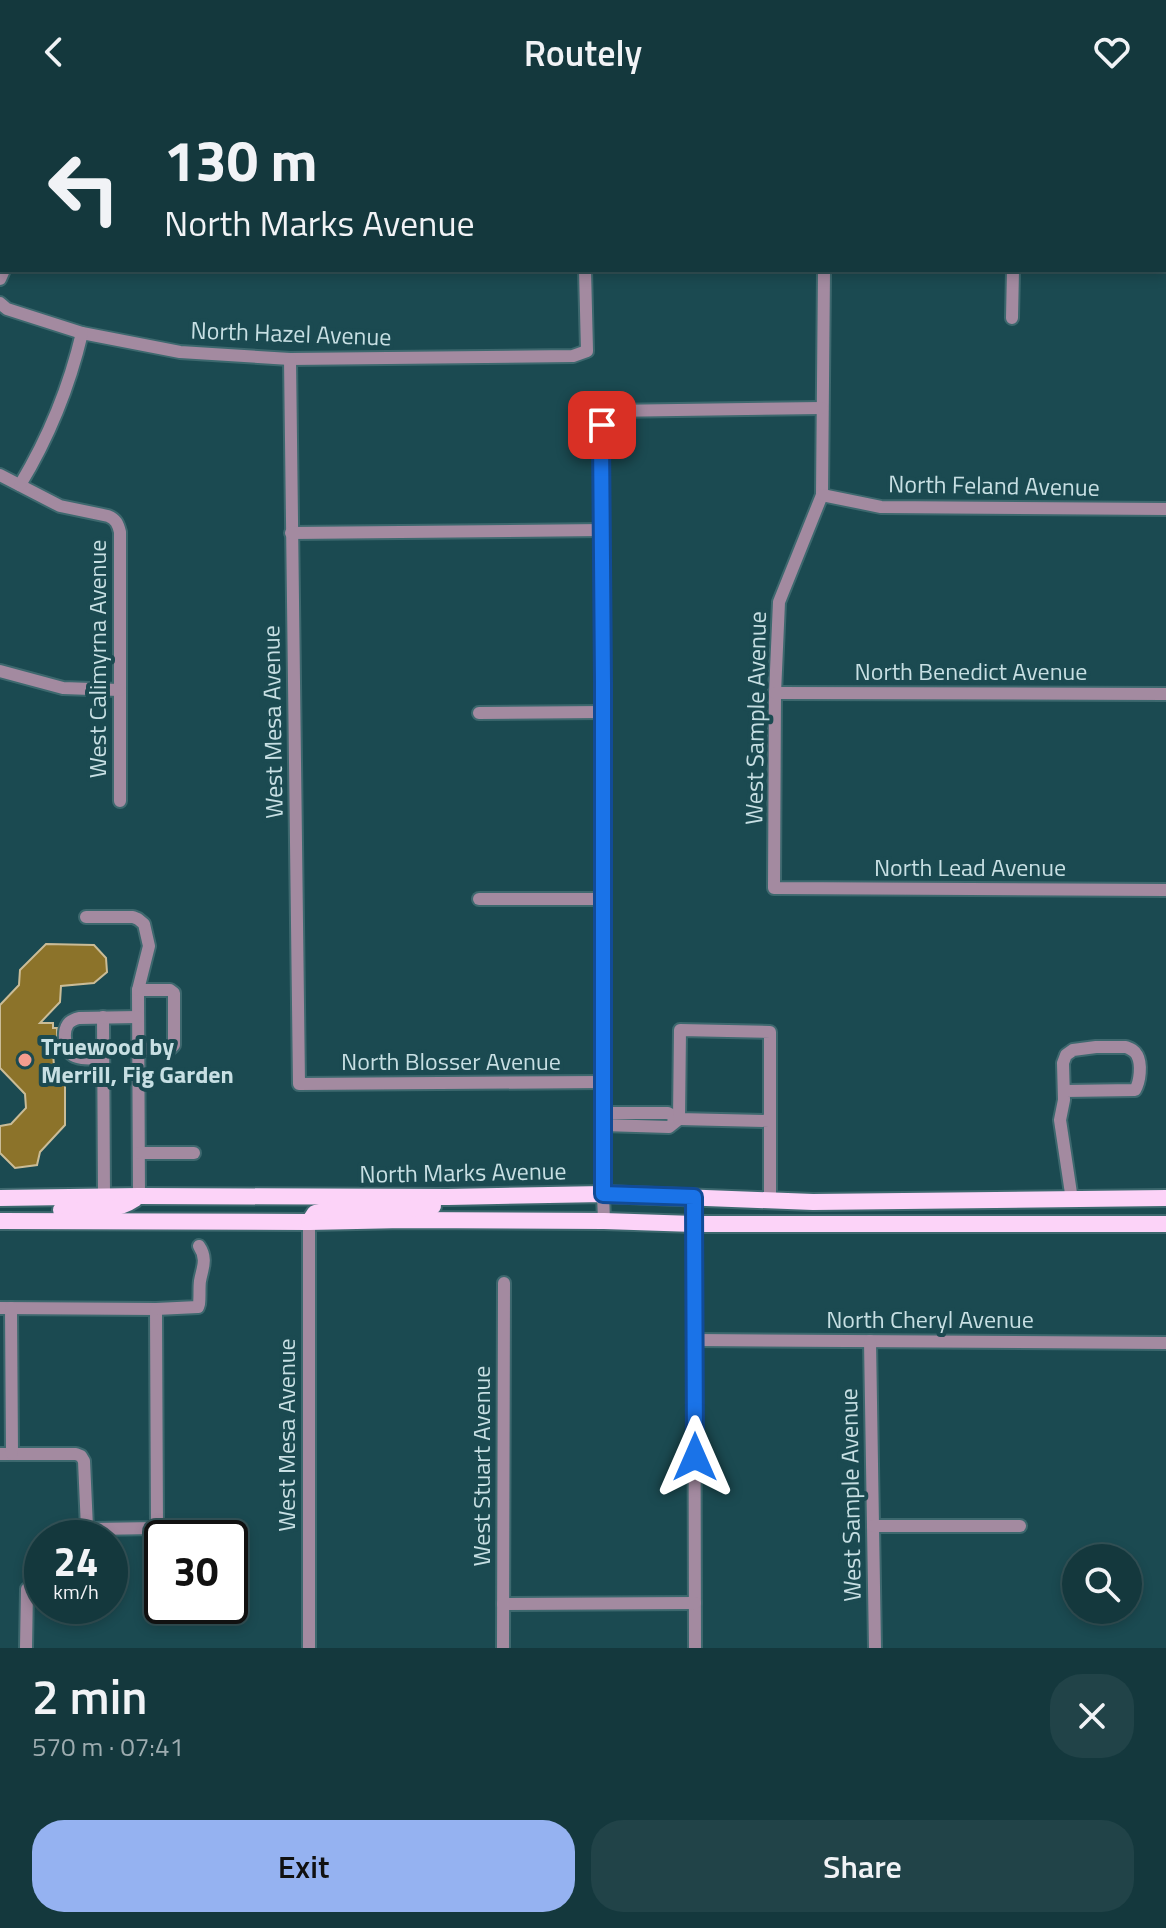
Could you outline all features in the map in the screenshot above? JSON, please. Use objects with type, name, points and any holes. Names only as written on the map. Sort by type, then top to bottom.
[{"type":"main road","name":"North Marks Avenue","points":[[0,1198],[603,1194],[828,1202],[1166,1198]]},
{"type":"main road","points":[[5,1221],[25,1212],[119,1207],[139,1196]]},
{"type":"main road","points":[[309,1222],[315,1213],[322,1210],[409,1209],[438,1206],[448,1197]]},
{"type":"main road","name":"North Marks Avenue","points":[[5,1221],[1166,1224]]},
{"type":"street","name":"North Hazel Avenue","points":[[0,303],[7,309],[82,333],[180,352],[290,359],[573,356],[587,351],[585,272]]},
{"type":"street","name":"West Sample Avenue","points":[[774,888],[775,693],[779,602],[822,495],[824,272]]},
{"type":"street","points":[[1012,318],[1013,272]]},
{"type":"street","points":[[0,475],[20,485],[60,409],[82,333]]},
{"type":"street","name":"West Mesa Avenue","points":[[290,359],[299,1084]]},
{"type":"street","points":[[604,1221],[602,425],[608,411],[822,408]]},
{"type":"street","name":"West Calimyrna Avenue","points":[[20,485],[60,506],[114,518],[120,532],[120,801]]},
{"type":"street","name":"North Feland Avenue","points":[[822,495],[881,507],[1166,509]]},
{"type":"street","points":[[291,533],[603,530]]},
{"type":"street","points":[[0,671],[63,688],[119,690]]},
{"type":"street","name":"North Benedict Avenue","points":[[775,693],[1166,694]]},
{"type":"street","points":[[479,713],[603,712]]},
{"type":"street","name":"North Lead Avenue","points":[[774,888],[1166,890]]},
{"type":"street","points":[[479,899],[603,899]]},
{"type":"street","points":[[86,917],[138,919],[144,924],[149,946],[138,990],[139,1196]]},
{"type":"street","points":[[138,990],[170,990],[174,993],[174,1045],[171,1048],[138,1049]]},
{"type":"street","points":[[103,1017],[104,1197]]},
{"type":"street","points":[[103,1058],[71,1054],[66,1045],[66,1028],[72,1020],[138,1017]]},
{"type":"street","points":[[679,1119],[680,1030],[770,1032],[770,1200]]},
{"type":"street","points":[[1065,1091],[1135,1090],[1139,1084],[1139,1058],[1126,1047],[1073,1050],[1066,1055],[1060,1120],[1072,1200]]},
{"type":"street","name":"North Blosser Avenue","points":[[299,1084],[603,1082]]},
{"type":"street","points":[[603,1119],[669,1127],[679,1119],[769,1121]]},
{"type":"street","points":[[139,1153],[194,1153]]},
{"type":"street","points":[[694,1197],[695,1648]]},
{"type":"street","points":[[144,1528],[87,1528],[84,1461],[81,1456],[6,1454],[6,1308],[198,1307],[200,1277],[204,1271],[204,1253],[199,1246],[199,1222]]},
{"type":"street","name":"West Mesa Avenue","points":[[309,1222],[309,1648]]},
{"type":"street","name":"West Stuart Avenue","points":[[503,1648],[504,1283]]},
{"type":"street","points":[[156,1309],[157,1520]]},
{"type":"street","name":"North Cheryl Avenue","points":[[695,1340],[1166,1343]]},
{"type":"street","name":"West Sample Avenue","points":[[870,1341],[875,1648]]},
{"type":"street","points":[[873,1526],[1020,1526]]},
{"type":"street","points":[[503,1604],[695,1603]]},
{"type":"street","points":[[26,1624],[26,1648]]},
{"type":"building","name":"Truewood by Merrill, Fig Garden","points":[[46,944],[94,945],[106,958],[107,972],[94,983],[61,986],[60,1002],[40,1023],[53,1023],[53,1028],[57,1028],[57,1045],[52,1044],[54,1065],[65,1076],[65,1125],[40,1152],[37,1165],[15,1168],[0,1153],[0,1126],[11,1124],[26,1108],[25,1094],[0,1068],[0,1005],[19,985],[20,970]]},
{"type":"place","name":"Truewood by Merrill, Fig Garden","points":[[25,1060]]},
{"type":"route","points":[[602,425],[603,1194],[694,1197],[695,1457]]}]
